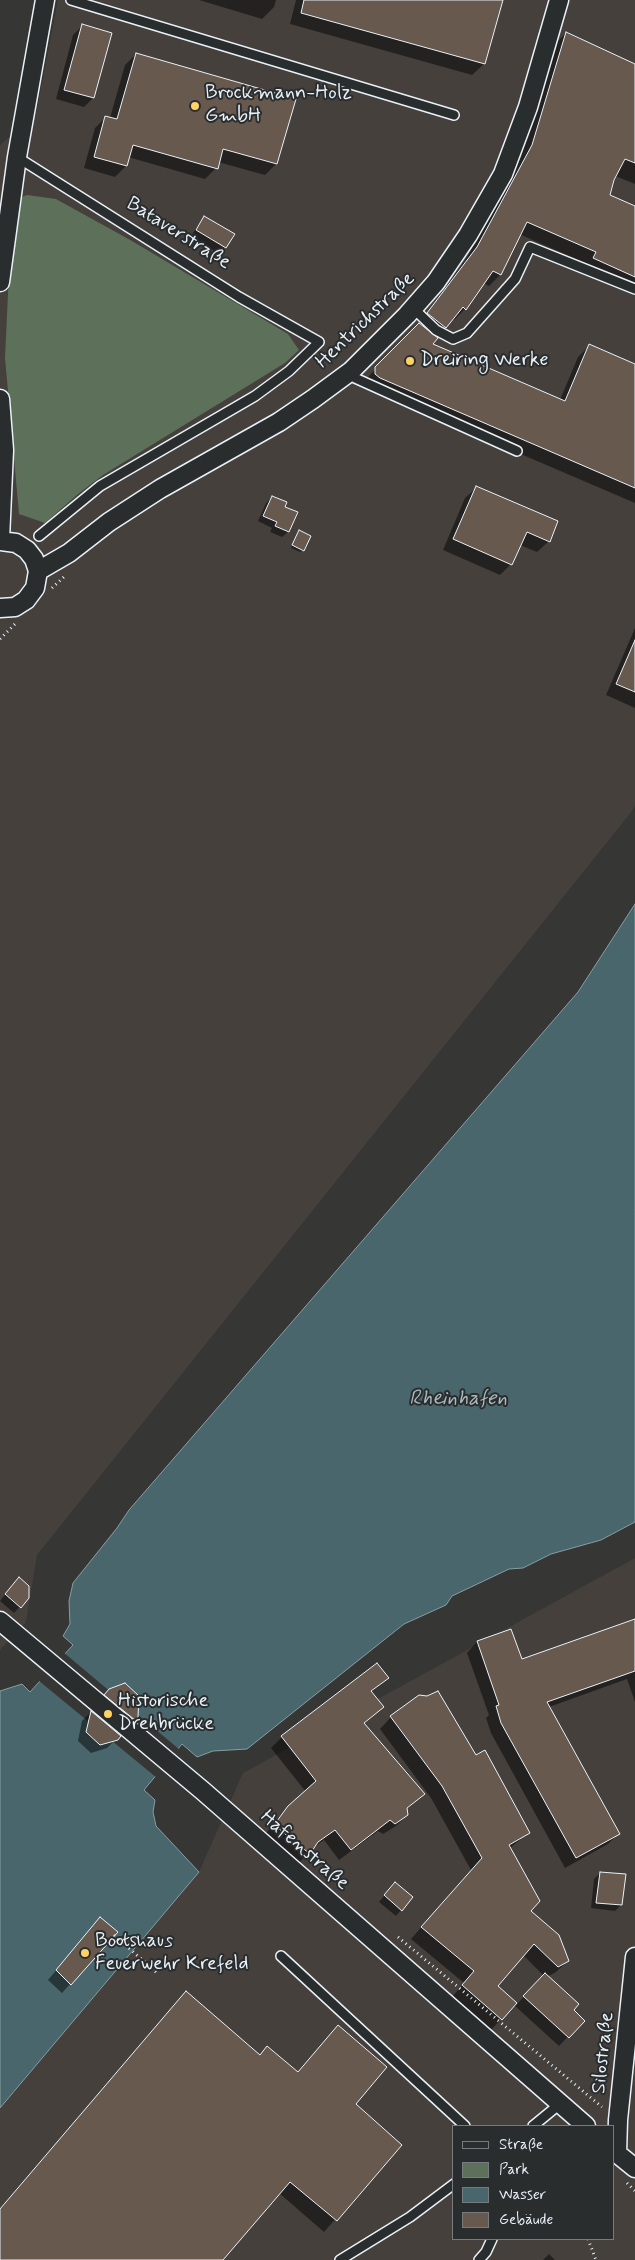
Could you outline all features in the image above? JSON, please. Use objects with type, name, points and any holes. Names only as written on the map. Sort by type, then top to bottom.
[{"type":"street","points":[[0,282],[17,158],[45,0]]},
{"type":"street","name":"Hentrichstraße","points":[[38,571],[70,553],[109,522],[160,489],[279,422],[351,371],[413,308],[436,282],[468,235],[503,174],[528,107],[559,0]]},
{"type":"street","points":[[0,399],[4,450],[0,540],[16,543],[27,550],[34,559],[38,571],[35,588],[26,600],[15,607],[0,608]]},
{"type":"street","name":"Hafenstraße","points":[[0,1621],[203,1791],[585,2125]]},
{"type":"street","name":"Silostraße","points":[[616,2153],[635,1956]]},
{"type":"street","points":[[616,2153],[635,2168]]},
{"type":"lane","points":[[71,0],[454,115]]},
{"type":"lane","name":"Bataverstraße","points":[[17,158],[239,297],[319,342],[289,372],[255,396],[100,486],[39,536]]},
{"type":"lane","points":[[413,308],[436,330],[453,340],[467,333],[515,279],[530,247],[635,289]]},
{"type":"lane","points":[[351,371],[355,378],[517,451]]},
{"type":"lane","points":[[281,1956],[464,2125]]},
{"type":"lane","points":[[534,2125],[561,2103]]},
{"type":"lane","points":[[340,2260],[410,2217],[452,2186]]},
{"type":"lane","points":[[479,2260],[486,2252],[492,2240]]},
{"type":"path","points":[[395,1935],[618,2120]]},
{"type":"path","points":[[114,1936],[157,1973]]},
{"type":"path","points":[[588,2240],[596,2260]]},
{"type":"shaded area","points":[[58,0],[635,0],[635,805],[37,1555],[26,1622],[0,1650],[0,145],[36,114]]},
{"type":"shaded area","points":[[635,1558],[635,2260],[0,2260],[0,2108],[199,1872],[243,1773]]},
{"type":"green space","points":[[27,195],[56,199],[132,241],[288,334],[299,350],[285,363],[103,475],[45,523],[19,514],[5,358],[9,272],[19,198]]},
{"type":"water","name":"Rheinhafen","points":[[635,904],[635,1522],[601,1540],[551,1554],[523,1568],[509,1569],[452,1596],[446,1605],[404,1624],[247,1749],[213,1751],[197,1757],[182,1744],[144,1790],[155,1800],[153,1812],[156,1826],[199,1872],[0,2108],[0,1691],[22,1684],[30,1692],[73,1645],[63,1636],[70,1624],[69,1601],[73,1583],[129,1510],[578,992]]},
{"type":"pier","name":"Historische Drehbrücke","points":[[63,1652],[180,1750],[157,1778],[38,1680]]},
{"type":"building","points":[[304,0],[503,0],[485,64],[301,13]]},
{"type":"building","points":[[82,24],[112,33],[94,98],[64,90]]},
{"type":"building","points":[[566,32],[635,64],[635,163],[625,159],[614,180],[610,195],[635,206],[635,277],[593,258],[596,252],[527,222],[501,275],[493,271],[466,310],[463,307],[446,328],[427,313],[477,247],[532,145]]},
{"type":"building","points":[[136,53],[296,99],[277,164],[223,149],[218,169],[133,145],[127,166],[94,157],[105,116],[117,119]]},
{"type":"building","points":[[204,216],[235,234],[226,248],[196,230]]},
{"type":"building","points":[[419,323],[438,338],[433,344],[565,401],[589,344],[635,364],[635,488],[380,378],[375,374],[375,367]]},
{"type":"building","points":[[476,486],[558,521],[550,542],[527,532],[512,565],[453,539]]},
{"type":"building","points":[[272,496],[287,502],[285,507],[298,512],[289,532],[275,526],[277,522],[263,516]]},
{"type":"building","points":[[299,530],[311,536],[304,551],[292,545]]},
{"type":"building","points":[[635,640],[635,692],[616,684]]},
{"type":"building","points":[[19,1577],[29,1586],[29,1598],[21,1608],[5,1594]]},
{"type":"building","points":[[635,1619],[635,1671],[547,1702],[620,1834],[576,1858],[501,1723],[496,1706],[499,1705],[477,1641],[511,1629],[522,1659]]},
{"type":"building","points":[[377,1663],[389,1678],[371,1691],[384,1707],[364,1723],[425,1794],[407,1808],[408,1815],[395,1824],[390,1820],[351,1850],[335,1830],[318,1842],[310,1854],[274,1825],[288,1806],[316,1781],[281,1736]]},
{"type":"building","points":[[125,1683],[139,1696],[138,1717],[135,1720],[104,1695],[109,1689]]},
{"type":"building","points":[[438,1691],[476,1755],[485,1750],[530,1833],[509,1845],[540,1901],[531,1911],[559,1935],[569,1961],[558,1967],[534,1944],[498,1986],[517,2003],[502,2020],[462,1985],[474,1971],[421,1927],[482,1858],[442,1786],[390,1716],[419,1695],[427,1696]]},
{"type":"building","points":[[91,1711],[121,1736],[118,1740],[100,1745],[86,1732]]},
{"type":"building","points":[[600,1872],[626,1874],[622,1905],[596,1903]]},
{"type":"building","points":[[395,1882],[413,1897],[402,1911],[384,1895]]},
{"type":"building","name":"Bootshaus Feuerwehr Krefeld","points":[[100,1917],[118,1932],[71,1985],[56,1970]]},
{"type":"building","points":[[545,1973],[579,2004],[574,2010],[585,2021],[569,2038],[523,1996]]},
{"type":"building","points":[[186,1991],[260,2055],[267,2046],[298,2072],[338,2025],[387,2067],[356,2104],[402,2145],[337,2221],[290,2182],[223,2260],[0,2260],[0,2209]]},
{"type":"place","name":"Brockmann-Holz GmbH","points":[[195,106]]},
{"type":"place","name":"Dreiring Werke","points":[[410,361]]},
{"type":"place","name":"Historische Drehbrücke","points":[[108,1714]]},
{"type":"place","name":"Bootshaus Feuerwehr Krefeld","points":[[85,1953]]}]
